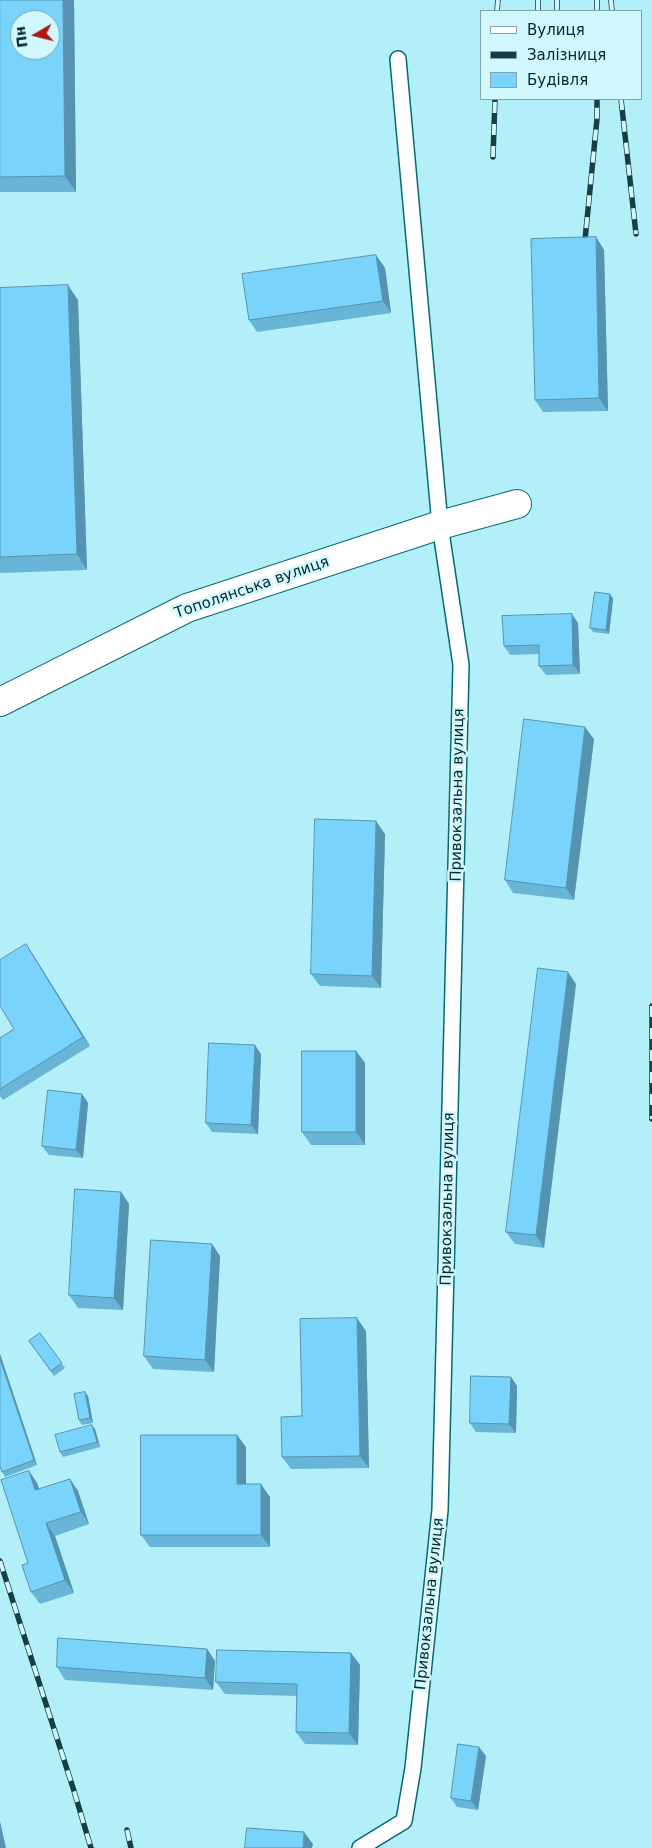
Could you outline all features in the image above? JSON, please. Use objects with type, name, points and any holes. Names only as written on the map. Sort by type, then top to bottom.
[{"type":"street","name":"Тополянська вулиця","points":[[0,702],[187,608],[440,525],[517,504]]},
{"type":"lane","points":[[398,59],[440,525]]},
{"type":"lane","name":"Привокзальна вулиця","points":[[360,1848],[404,1821],[413,1768],[440,1510],[461,665],[440,525]]},
{"type":"building","points":[[0,0],[63,0],[65,176],[0,177]]},
{"type":"building","points":[[596,237],[599,398],[535,400],[531,239]]},
{"type":"building","points":[[376,255],[383,301],[249,320],[242,274]]},
{"type":"building","points":[[68,285],[77,554],[0,557],[0,288]]},
{"type":"building","points":[[595,592],[610,594],[606,630],[590,628]]},
{"type":"building","points":[[572,614],[573,665],[539,666],[539,645],[504,646],[502,616]]},
{"type":"building","points":[[524,719],[585,727],[566,888],[505,880]]},
{"type":"building","points":[[315,819],[376,821],[372,976],[311,974]]},
{"type":"building","points":[[26,944],[83,1037],[0,1089],[0,1038],[14,1029],[0,1006],[0,960]]},
{"type":"building","points":[[538,968],[568,972],[536,1235],[506,1232]]},
{"type":"building","points":[[209,1043],[255,1045],[251,1125],[206,1123]]},
{"type":"building","points":[[302,1051],[356,1051],[356,1132],[302,1132]]},
{"type":"building","points":[[48,1090],[82,1094],[76,1150],[42,1146]]},
{"type":"building","points":[[75,1189],[121,1192],[114,1298],[69,1295]]},
{"type":"building","points":[[151,1240],[212,1244],[205,1360],[144,1356]]},
{"type":"building","points":[[357,1318],[360,1456],[282,1457],[281,1417],[302,1416],[300,1319]]},
{"type":"building","points":[[40,1333],[62,1363],[51,1371],[29,1341]]},
{"type":"building","points":[[0,1359],[34,1460],[2,1472],[0,1466]]},
{"type":"building","points":[[471,1376],[511,1377],[509,1424],[470,1423]]},
{"type":"building","points":[[85,1392],[90,1418],[79,1420],[74,1394]]},
{"type":"building","points":[[92,1425],[97,1442],[60,1452],[55,1435]]},
{"type":"building","points":[[141,1435],[237,1435],[237,1484],[261,1484],[261,1535],[141,1535]]},
{"type":"building","points":[[29,1471],[35,1490],[70,1479],[81,1512],[46,1523],[65,1580],[31,1592],[22,1565],[28,1563],[1,1480]]},
{"type":"building","points":[[58,1638],[207,1649],[205,1678],[57,1667]]},
{"type":"building","points":[[217,1650],[351,1653],[349,1733],[296,1732],[297,1684],[216,1682]]},
{"type":"building","points":[[458,1744],[479,1747],[471,1801],[451,1798]]},
{"type":"building","points":[[247,1828],[304,1832],[303,1848],[245,1848]]},
{"type":"railway","points":[[497,10],[498,0]]},
{"type":"railway","points":[[538,0],[538,10]]},
{"type":"railway","points":[[557,0],[557,10]]},
{"type":"railway","points":[[597,0],[597,10]]},
{"type":"railway","points":[[611,0],[612,10]]},
{"type":"railway","points":[[493,157],[495,100]]},
{"type":"railway","points":[[584,250],[597,119],[597,100]]},
{"type":"railway","points":[[621,100],[636,234]]},
{"type":"railway","points":[[652,1006],[652,1119]]},
{"type":"railway","points":[[0,1561],[91,1848]]},
{"type":"railway","points":[[127,1830],[131,1848]]}]
